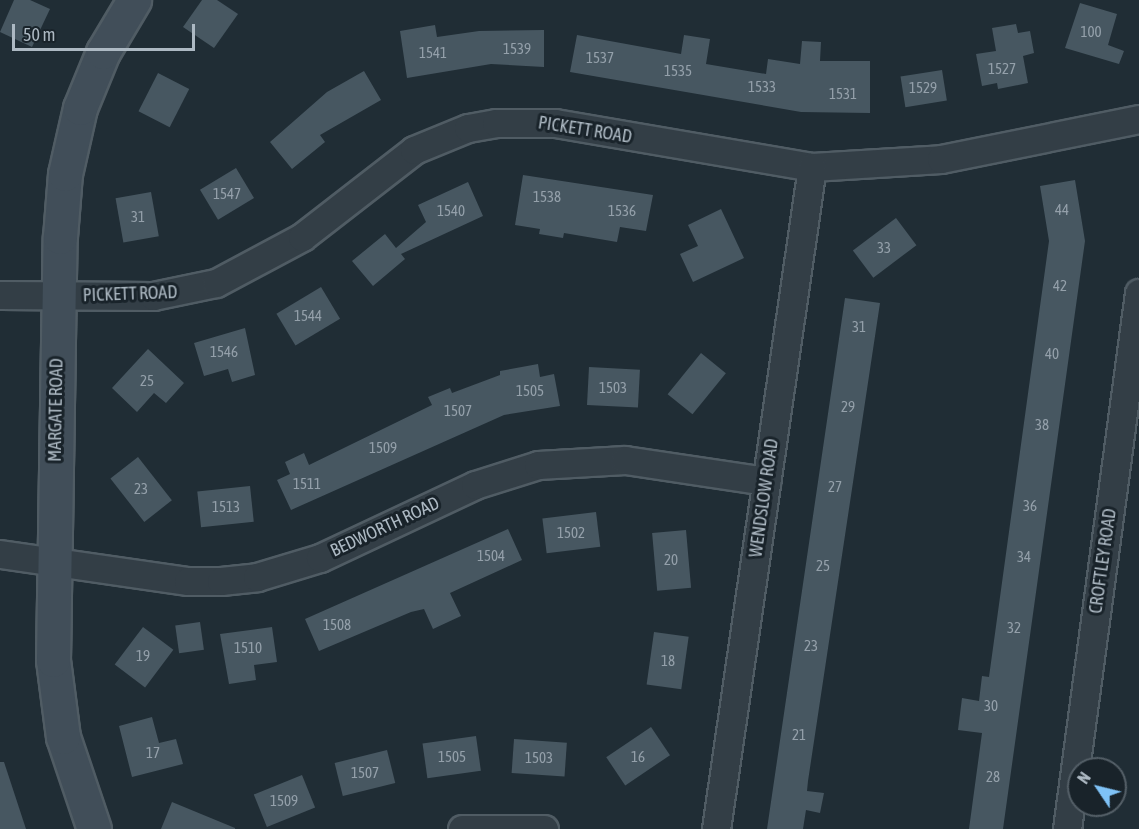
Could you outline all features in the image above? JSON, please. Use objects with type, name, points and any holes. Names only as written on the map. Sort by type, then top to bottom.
[{"type":"street","name":"MARGATE ROAD","points":[[94,829],[63,737],[53,660],[52,561],[58,296],[70,143],[90,79],[134,0]]},
{"type":"street","name":"PICKETT ROAD","points":[[0,295],[153,296],[225,279],[302,237],[414,150],[486,124],[555,123],[812,167],[940,159],[1139,119]]},
{"type":"street","name":"WENDSLOW ROAD","points":[[716,829],[812,167]]},
{"type":"street","name":"CROFTLEY ROAD","points":[[1066,829],[1139,293]]},
{"type":"street","name":"BEDWORTH ROAD","points":[[0,554],[188,581],[257,577],[320,558],[509,472],[567,460],[625,460],[766,481]]},
{"type":"street","points":[[462,829],[544,829]]},
{"type":"building","points":[[14,0],[30,0],[50,9],[32,47],[0,32]]},
{"type":"building","points":[[202,0],[217,0],[238,14],[214,48],[183,27]]},
{"type":"building","points":[[1080,3],[1117,14],[1108,45],[1124,51],[1119,64],[1065,48]]},
{"type":"building","points":[[1016,24],[1018,33],[1030,31],[1034,53],[1023,56],[1028,83],[998,89],[997,83],[982,86],[976,54],[996,51],[992,28]]},
{"type":"building","points":[[435,25],[437,37],[479,31],[544,30],[544,67],[491,64],[407,78],[400,31]]},
{"type":"building","points":[[577,35],[681,54],[684,35],[710,39],[706,64],[766,74],[768,59],[800,64],[802,41],[821,42],[820,61],[870,61],[870,113],[801,112],[570,72]]},
{"type":"building","points":[[942,70],[947,101],[905,107],[901,77]]},
{"type":"building","points":[[364,71],[381,100],[320,135],[325,142],[292,169],[270,142],[327,92]]},
{"type":"building","points":[[158,73],[189,89],[170,127],[138,111]]},
{"type":"building","points":[[236,168],[254,198],[218,220],[200,190]]},
{"type":"building","points":[[523,175],[653,195],[646,231],[620,227],[617,242],[564,233],[563,238],[539,234],[540,229],[515,225]]},
{"type":"building","points":[[1075,180],[1085,241],[1003,829],[969,829],[982,733],[958,730],[962,698],[979,701],[982,676],[989,677],[1049,241],[1040,186]]},
{"type":"building","points":[[468,182],[483,216],[401,254],[405,259],[373,286],[352,261],[385,234],[396,248],[426,222],[418,205]]},
{"type":"building","points":[[151,192],[159,236],[123,243],[116,198]]},
{"type":"building","points":[[721,209],[744,258],[693,282],[680,254],[698,246],[688,225]]},
{"type":"building","points":[[896,218],[916,245],[873,278],[853,250]]},
{"type":"building","points":[[321,287],[340,319],[295,345],[276,314]]},
{"type":"building","points":[[845,298],[880,303],[808,781],[807,791],[824,793],[820,813],[806,810],[803,829],[767,829]]},
{"type":"building","points":[[245,328],[255,375],[232,382],[228,369],[204,376],[194,343]]},
{"type":"building","points":[[148,349],[184,383],[166,403],[154,393],[137,412],[112,388]]},
{"type":"building","points":[[701,353],[726,373],[693,414],[668,394]]},
{"type":"building","points":[[538,364],[540,377],[554,374],[560,406],[504,415],[291,510],[277,480],[290,474],[285,462],[304,453],[309,465],[432,405],[428,397],[450,388],[452,393],[500,375],[500,371]]},
{"type":"building","points":[[589,367],[640,370],[638,408],[587,405]]},
{"type":"building","points":[[138,457],[172,500],[144,522],[110,479]]},
{"type":"building","points":[[250,486],[254,522],[201,527],[197,492]]},
{"type":"building","points":[[596,512],[600,547],[547,553],[542,519]]},
{"type":"building","points":[[508,529],[522,560],[450,593],[461,616],[433,629],[424,609],[411,612],[319,651],[305,619]]},
{"type":"building","points":[[686,530],[691,588],[657,591],[652,533]]},
{"type":"building","points":[[200,622],[204,650],[179,653],[175,625]]},
{"type":"building","points":[[143,627],[173,650],[145,687],[115,665]]},
{"type":"building","points":[[272,627],[277,662],[254,665],[256,680],[229,684],[220,634]]},
{"type":"building","points":[[654,632],[689,637],[681,689],[647,684]]},
{"type":"building","points":[[152,717],[159,743],[176,739],[183,764],[132,777],[119,726]]},
{"type":"building","points":[[651,727],[670,755],[625,785],[606,757]]},
{"type":"building","points":[[476,736],[481,771],[427,778],[423,744]]},
{"type":"building","points":[[514,739],[567,743],[564,777],[512,773]]},
{"type":"building","points":[[387,750],[395,783],[343,796],[335,763]]},
{"type":"building","points":[[0,762],[4,762],[26,829],[0,829]]},
{"type":"building","points":[[302,775],[315,807],[267,827],[254,794]]},
{"type":"building","points":[[172,802],[235,828],[235,829],[161,829]]}]
